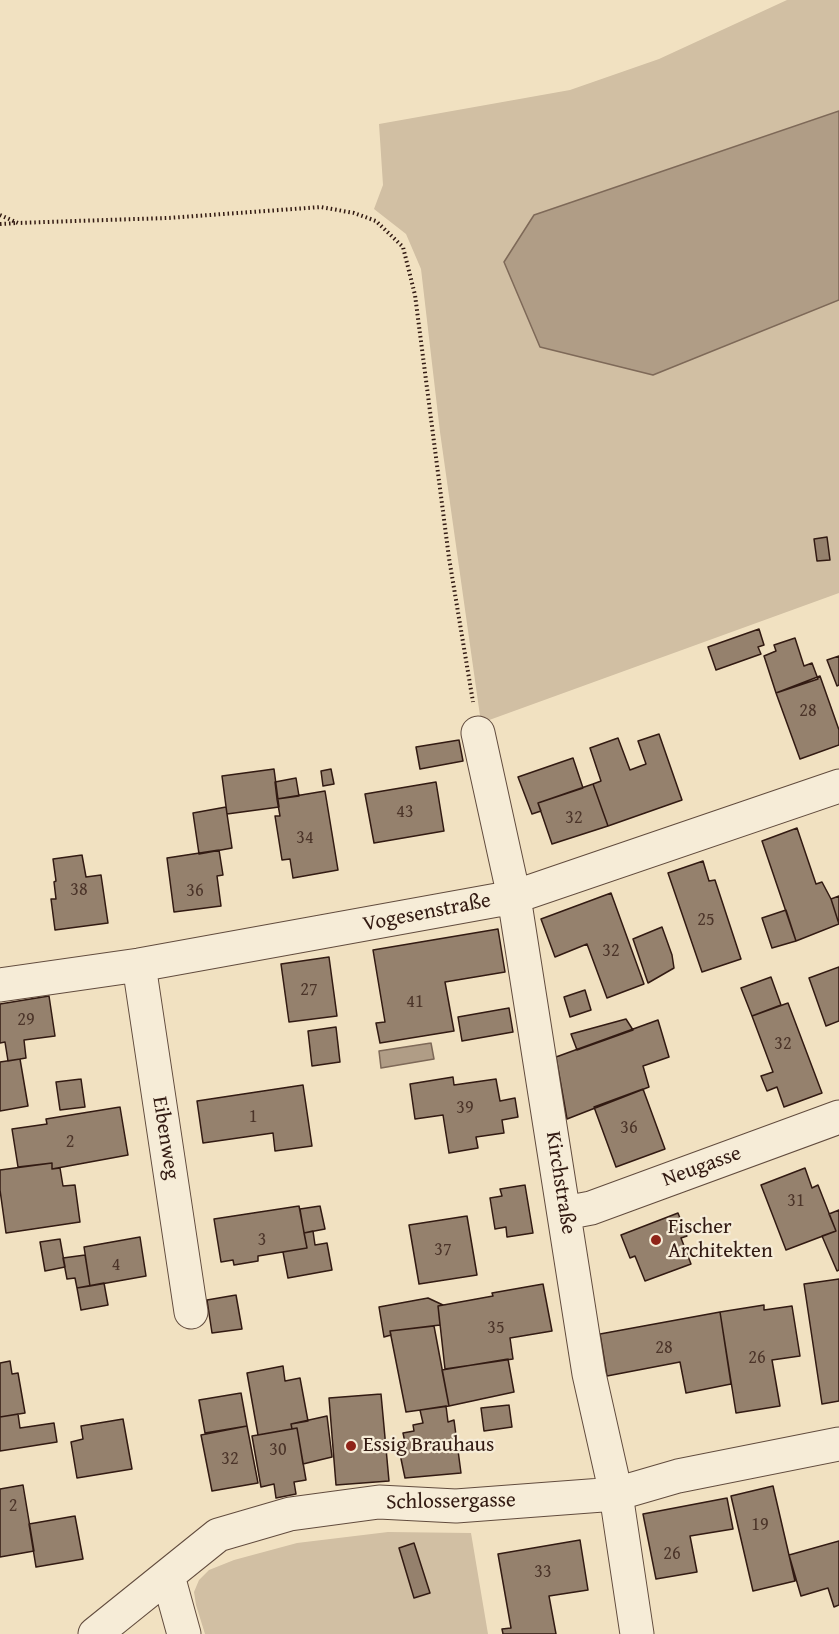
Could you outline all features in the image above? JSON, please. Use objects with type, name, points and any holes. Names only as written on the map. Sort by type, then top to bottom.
[{"type":"street","name":"Kirchstraße","points":[[478,733],[513,897],[589,1374],[616,1494],[637,1634]]},
{"type":"street","name":"Vogesenstraße","points":[[0,985],[139,965],[513,897],[839,786]]},
{"type":"street","name":"Eibenweg","points":[[139,965],[191,1312]]},
{"type":"street","name":"Neugasse","points":[[565,1213],[591,1208],[839,1116]]},
{"type":"street","name":"Schlossergasse","points":[[94,1634],[218,1535],[290,1514],[379,1502],[456,1506],[616,1494],[678,1476],[839,1443]]},
{"type":"street","points":[[168,1576],[184,1634]]},
{"type":"path","points":[[0,224],[168,218],[321,207],[354,213],[376,221],[403,247],[415,296],[450,558],[478,733]]},
{"type":"path","points":[[0,215],[18,223]]},
{"type":"shaded area","points":[[787,0],[839,0],[839,111],[534,215],[653,375],[839,300],[839,593],[481,723],[440,432],[421,269],[406,234],[374,209],[383,185],[379,124],[570,90],[659,59]]},
{"type":"shaded area","points":[[839,111],[839,300],[653,375],[540,347],[504,262],[534,215]]},
{"type":"shaded area","points":[[431,1043],[434,1059],[381,1068],[379,1051]]},
{"type":"shaded area","points":[[388,1532],[471,1533],[488,1634],[205,1634],[194,1592],[199,1580],[209,1570],[234,1560],[297,1543]]},
{"type":"building","points":[[827,537],[830,560],[817,561],[814,539]]},
{"type":"building","points":[[759,629],[764,645],[758,647],[761,654],[716,670],[708,647]]},
{"type":"building","points":[[795,638],[804,666],[812,663],[818,679],[776,693],[764,656],[776,651],[774,645]]},
{"type":"building","points":[[839,656],[839,685],[837,686],[827,660]]},
{"type":"building","points":[[820,676],[839,730],[839,745],[800,759],[776,693]]},
{"type":"building","points":[[659,734],[682,800],[608,826],[593,784],[601,781],[590,748],[618,738],[630,770],[646,764],[638,741]]},
{"type":"building","points":[[459,740],[463,761],[420,769],[416,747]]},
{"type":"building","points":[[573,758],[583,788],[538,803],[541,811],[532,814],[518,777]]},
{"type":"building","points":[[274,769],[279,807],[227,814],[222,776]]},
{"type":"building","points":[[331,769],[334,784],[323,786],[321,771]]},
{"type":"building","points":[[296,778],[299,796],[277,799],[275,782]]},
{"type":"building","points":[[436,782],[444,831],[374,843],[365,794]]},
{"type":"building","points":[[593,784],[608,826],[552,844],[538,803]]},
{"type":"building","points":[[325,791],[338,870],[293,878],[290,859],[282,860],[275,816],[280,816],[277,799]]},
{"type":"building","points":[[226,807],[232,848],[199,854],[193,813]]},
{"type":"building","points":[[797,828],[816,884],[822,882],[831,899],[839,924],[796,941],[762,841]]},
{"type":"building","points":[[219,850],[223,875],[217,876],[221,906],[174,912],[167,858]]},
{"type":"building","points":[[82,855],[86,877],[101,875],[108,923],[55,930],[51,899],[56,899],[53,859]]},
{"type":"building","points":[[703,861],[709,881],[715,880],[741,959],[702,972],[668,873]]},
{"type":"building","points":[[611,893],[644,984],[607,998],[587,944],[555,957],[541,919]]},
{"type":"building","points":[[839,896],[839,924],[831,899]]},
{"type":"building","points":[[786,910],[796,941],[772,948],[762,918]]},
{"type":"building","points":[[662,927],[674,968],[648,983],[633,939]]},
{"type":"building","points":[[498,929],[505,972],[445,982],[454,1031],[380,1043],[376,1023],[385,1022],[373,950]]},
{"type":"building","points":[[329,957],[337,1016],[289,1022],[281,964]]},
{"type":"building","points":[[839,967],[839,1021],[826,1026],[809,978]]},
{"type":"building","points":[[771,977],[781,1005],[752,1016],[741,988]]},
{"type":"building","points":[[585,990],[591,1010],[570,1017],[564,997]]},
{"type":"building","points":[[49,996],[55,1036],[24,1040],[26,1058],[8,1061],[5,1042],[0,1043],[0,1004]]},
{"type":"building","points":[[788,1003],[822,1093],[784,1107],[777,1087],[767,1091],[761,1076],[773,1072],[752,1016]]},
{"type":"building","points":[[509,1008],[513,1032],[462,1041],[458,1017]]},
{"type":"building","points":[[626,1019],[633,1030],[577,1050],[571,1034]]},
{"type":"building","points":[[658,1020],[669,1057],[643,1066],[649,1087],[567,1119],[556,1057]]},
{"type":"building","points":[[336,1027],[340,1062],[312,1066],[308,1031]]},
{"type":"building","points":[[20,1059],[28,1106],[0,1111],[0,1062]]},
{"type":"building","points":[[453,1077],[454,1085],[496,1079],[500,1101],[515,1098],[518,1117],[502,1120],[504,1133],[476,1137],[478,1148],[449,1153],[443,1115],[415,1119],[410,1084]]},
{"type":"building","points":[[81,1079],[85,1107],[60,1110],[56,1082]]},
{"type":"building","points":[[303,1085],[312,1146],[275,1151],[273,1133],[203,1143],[197,1101]]},
{"type":"building","points":[[643,1089],[665,1149],[616,1167],[594,1107]]},
{"type":"building","points":[[120,1107],[128,1155],[52,1169],[52,1163],[18,1167],[12,1129],[47,1124],[46,1119]]},
{"type":"building","points":[[52,1163],[52,1169],[60,1168],[63,1186],[75,1185],[80,1222],[6,1233],[0,1190],[0,1170]]},
{"type":"building","points":[[805,1168],[812,1188],[818,1185],[836,1231],[786,1250],[761,1185]]},
{"type":"building","points":[[525,1185],[533,1233],[507,1237],[506,1227],[495,1229],[490,1198],[502,1196],[500,1189]]},
{"type":"building","points":[[299,1206],[307,1248],[258,1256],[258,1261],[234,1265],[233,1260],[221,1262],[214,1219]]},
{"type":"building","points":[[320,1206],[325,1229],[304,1233],[300,1209]]},
{"type":"building","points":[[839,1210],[839,1270],[837,1271],[822,1236],[836,1231],[829,1214]]},
{"type":"building","points":[[678,1213],[687,1236],[681,1238],[691,1264],[645,1281],[635,1256],[630,1258],[621,1235]]},
{"type":"building","points":[[467,1216],[477,1275],[419,1284],[409,1225]]},
{"type":"building","points":[[313,1231],[315,1245],[327,1243],[332,1270],[288,1278],[283,1252],[307,1248],[304,1233]]},
{"type":"building","points":[[140,1237],[146,1276],[90,1286],[84,1247]]},
{"type":"building","points":[[60,1239],[65,1267],[45,1271],[40,1242]]},
{"type":"building","points":[[85,1255],[90,1286],[77,1288],[75,1278],[67,1279],[63,1258]]},
{"type":"building","points":[[839,1279],[839,1401],[822,1404],[804,1284]]},
{"type":"building","points":[[104,1283],[108,1305],[81,1310],[77,1288]]},
{"type":"building","points":[[543,1284],[552,1331],[510,1338],[513,1359],[445,1369],[438,1306]]},
{"type":"building","points":[[236,1295],[242,1329],[212,1333],[207,1300]]},
{"type":"building","points":[[428,1298],[443,1305],[438,1306],[440,1325],[390,1331],[391,1335],[384,1337],[379,1307]]},
{"type":"building","points":[[764,1305],[764,1310],[792,1306],[800,1356],[772,1360],[780,1406],[736,1413],[720,1312]]},
{"type":"building","points":[[720,1312],[731,1384],[686,1393],[680,1362],[607,1376],[600,1334]]},
{"type":"building","points":[[434,1326],[449,1406],[406,1412],[390,1331]]},
{"type":"building","points":[[508,1359],[514,1392],[449,1406],[442,1370]]},
{"type":"building","points":[[10,1361],[12,1374],[18,1373],[25,1413],[0,1417],[0,1363]]},
{"type":"building","points":[[283,1366],[285,1381],[300,1378],[308,1421],[291,1424],[292,1429],[258,1435],[247,1373]]},
{"type":"building","points":[[241,1393],[247,1426],[205,1433],[199,1400]]},
{"type":"building","points":[[381,1394],[389,1481],[336,1485],[329,1398]]},
{"type":"building","points":[[509,1405],[512,1427],[484,1431],[481,1408]]},
{"type":"building","points":[[446,1406],[448,1422],[454,1420],[461,1473],[405,1478],[400,1454],[407,1452],[403,1433],[414,1431],[413,1425],[423,1423],[420,1410]]},
{"type":"building","points":[[18,1414],[20,1428],[54,1423],[57,1442],[0,1451],[0,1417]]},
{"type":"building","points":[[327,1416],[332,1457],[303,1464],[297,1428],[292,1429],[291,1424]]},
{"type":"building","points":[[123,1419],[132,1469],[77,1478],[71,1442],[83,1439],[81,1426]]},
{"type":"building","points":[[247,1426],[258,1483],[212,1491],[201,1435]]},
{"type":"building","points":[[297,1428],[306,1480],[294,1482],[296,1494],[276,1498],[274,1484],[261,1487],[252,1436]]},
{"type":"building","points":[[23,1485],[34,1551],[0,1557],[0,1489]]},
{"type":"building","points":[[773,1486],[795,1581],[753,1591],[731,1496]]},
{"type":"building","points":[[727,1498],[733,1529],[690,1536],[697,1572],[656,1579],[643,1514]]},
{"type":"building","points":[[75,1516],[83,1559],[36,1567],[29,1524]]},
{"type":"building","points":[[580,1540],[588,1590],[549,1596],[556,1634],[503,1634],[502,1629],[511,1628],[498,1554]]},
{"type":"building","points":[[839,1541],[839,1605],[834,1607],[828,1588],[801,1596],[789,1555]]},
{"type":"building","points":[[414,1543],[430,1593],[414,1598],[399,1548]]},
{"type":"place","name":"Fischer Architekten","points":[[656,1240]]},
{"type":"place","name":"Essig Brauhaus","points":[[351,1446]]}]
